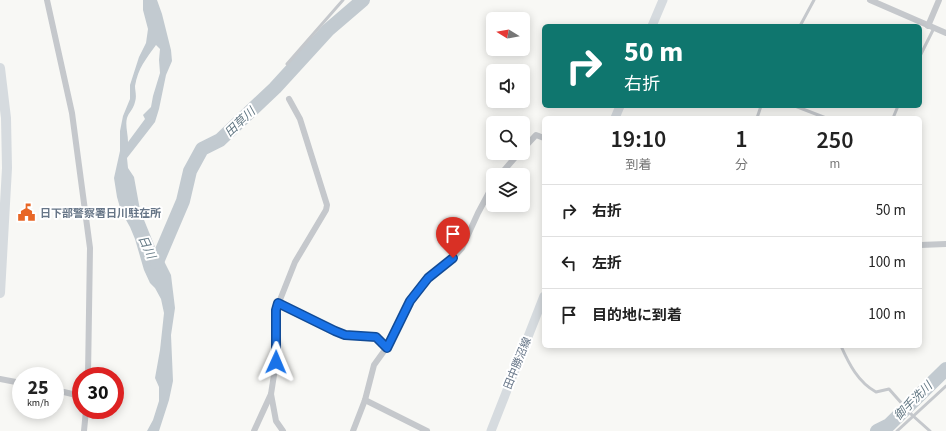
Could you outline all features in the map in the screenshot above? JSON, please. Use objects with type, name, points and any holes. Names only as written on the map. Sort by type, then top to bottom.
[{"type":"highway","points":[[0,72],[6,118],[0,293]]},
{"type":"main road","points":[[653,24],[663,0]]},
{"type":"main road","name":"田中勝沼線","points":[[491,431],[542,301]]},
{"type":"street","points":[[47,0],[72,113],[90,248],[88,367]]},
{"type":"street","points":[[870,0],[946,33]]},
{"type":"street","points":[[931,27],[940,0]]},
{"type":"street","points":[[254,431],[271,394],[276,362],[276,310],[278,303],[295,262],[326,210],[327,205],[300,118],[288,99]]},
{"type":"street","points":[[530,142],[536,136],[542,138]]},
{"type":"street","points":[[506,168],[513,160]]},
{"type":"street","points":[[353,431],[365,400],[374,366],[387,348],[410,301],[428,278],[453,258],[462,248],[486,199]]},
{"type":"street","points":[[922,245],[946,244]]},
{"type":"street","points":[[278,303],[345,335],[376,337],[387,348]]},
{"type":"street","points":[[0,379],[12,381]]},
{"type":"street","points":[[271,394],[276,421],[283,431]]},
{"type":"street","points":[[365,400],[427,431]]},
{"type":"street","points":[[84,431],[85,419]]},
{"type":"lane","points":[[287,64],[343,0]]},
{"type":"lane","points":[[801,24],[814,0]]},
{"type":"lane","points":[[922,51],[931,27]]},
{"type":"lane","points":[[800,108],[821,116]]},
{"type":"lane","points":[[842,348],[863,383],[876,392],[889,388],[913,415],[930,431]]},
{"type":"lane","points":[[897,431],[946,386]]},
{"type":"water","name":"日川","points":[[143,0],[157,0],[171,50],[172,61],[166,75],[155,122],[127,158],[128,168],[134,177],[140,210],[157,252],[164,245],[163,259],[171,275],[175,308],[171,335],[173,381],[169,400],[159,431],[147,431],[153,420],[159,401],[159,387],[155,378],[164,313],[161,299],[155,288],[150,283],[144,270],[135,239],[121,211],[114,178],[120,151],[120,131],[123,116],[130,99],[130,85],[139,57],[146,43],[148,29],[143,10]],"holes":[[[156,45],[160,49],[160,73],[151,107],[143,115],[145,119],[128,142],[126,121],[136,100],[135,86],[138,74]]]},
{"type":"waterway","name":"田草川","points":[[157,262],[183,201],[190,171],[202,149],[220,140],[275,88],[328,30],[363,0]]},
{"type":"waterway","name":"御手洗川","points":[[877,431],[889,425],[946,369]]},
{"type":"place","name":"日下部警察署日川駐在所","points":[[27,213]]},
{"type":"route","points":[[276,362],[276,310],[278,303],[345,335],[376,337],[387,348],[410,301],[428,278],[453,258]]}]
